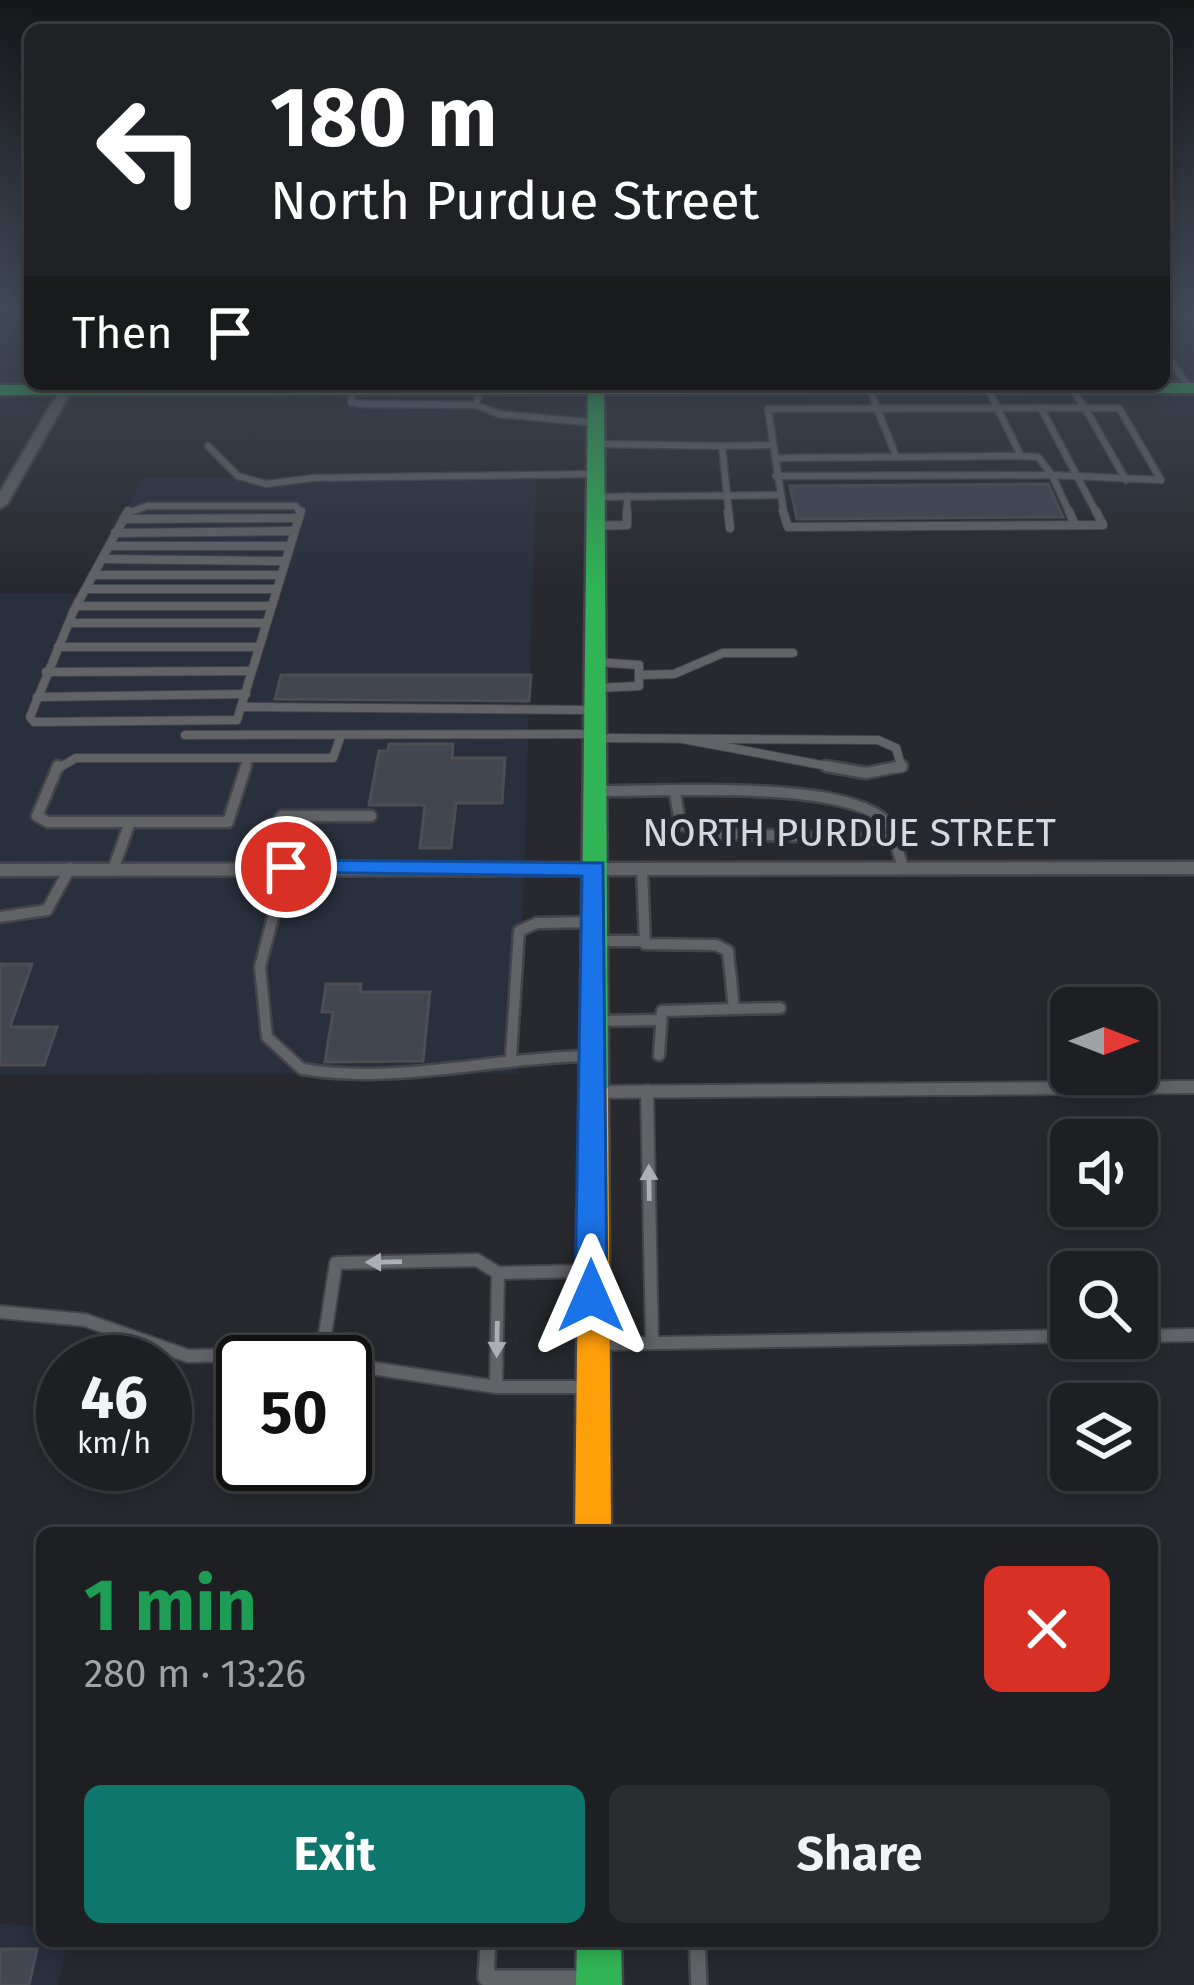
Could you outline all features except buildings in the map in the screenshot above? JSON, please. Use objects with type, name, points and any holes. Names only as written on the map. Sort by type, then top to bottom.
[{"type":"main road","points":[[593,1527],[596,403]]},
{"type":"main road","points":[[599,1947],[599,1982]]},
{"type":"street","points":[[0,504],[60,403]]},
{"type":"street","name":"NORTH PURDUE STREET","points":[[0,870],[1194,868]]},
{"type":"lane","points":[[482,403],[499,414],[596,434],[722,446],[773,445]]},
{"type":"lane","points":[[768,403],[777,495],[788,527],[1103,525],[1041,408]]},
{"type":"lane","points":[[886,403],[896,456]]},
{"type":"lane","points":[[978,403],[1021,456]]},
{"type":"lane","points":[[1017,403],[1041,408],[1056,403]]},
{"type":"lane","points":[[1092,403],[1126,480]]},
{"type":"lane","points":[[776,476],[1161,480],[1119,408],[1108,403]]},
{"type":"lane","points":[[208,446],[238,476],[266,484],[314,478],[596,485],[627,496],[777,495]]},
{"type":"lane","points":[[722,446],[730,529]]},
{"type":"lane","points":[[775,458],[1038,457],[1075,525]]},
{"type":"lane","points":[[596,526],[627,525],[627,496]]},
{"type":"lane","points":[[296,506],[294,531],[237,720],[53,724],[30,717],[46,672],[129,509],[296,506]]},
{"type":"lane","points":[[115,533],[294,531]]},
{"type":"lane","points":[[109,546],[289,547]]},
{"type":"lane","points":[[102,559],[285,561]]},
{"type":"lane","points":[[93,575],[281,575]]},
{"type":"lane","points":[[87,589],[277,589]]},
{"type":"lane","points":[[78,605],[271,605]]},
{"type":"lane","points":[[70,623],[265,623]]},
{"type":"lane","points":[[58,647],[257,647]]},
{"type":"lane","points":[[639,675],[674,674],[723,653],[793,653]]},
{"type":"lane","points":[[185,735],[341,735],[595,706],[639,686],[639,665],[632,662],[595,706]]},
{"type":"lane","points":[[46,672],[251,671]]},
{"type":"lane","points":[[37,697],[246,694]]},
{"type":"lane","points":[[243,707],[595,706],[683,739],[866,773],[902,768],[902,752],[878,740],[683,739]]},
{"type":"lane","points":[[248,758],[228,822],[48,822],[37,816],[59,764],[76,758],[248,758],[333,758],[341,735]]},
{"type":"lane","points":[[594,791],[836,799],[876,813],[896,839],[903,868]]},
{"type":"lane","points":[[675,793],[680,823],[699,833],[896,839]]},
{"type":"lane","points":[[255,867],[264,840],[282,816],[371,816]]},
{"type":"lane","points":[[114,867],[130,822]]},
{"type":"lane","points":[[286,867],[260,967],[267,1037],[302,1069],[333,1074],[427,1073],[512,1057],[593,1056]]},
{"type":"lane","points":[[0,917],[47,910],[70,868]]},
{"type":"lane","points":[[642,868],[644,941]]},
{"type":"lane","points":[[512,1057],[519,931],[537,923],[728,951],[734,1009]]},
{"type":"lane","points":[[593,1021],[658,1020],[671,1009],[781,1008]]},
{"type":"lane","points":[[658,1020],[659,1054]]},
{"type":"lane","points":[[592,1092],[1194,1088]]},
{"type":"lane","points":[[647,1091],[652,1342]]},
{"type":"lane","points":[[328,1335],[336,1264],[477,1260],[498,1274],[591,1271]]},
{"type":"lane","points":[[496,1387],[498,1274]]},
{"type":"lane","points":[[0,1312],[86,1320],[188,1356],[216,1355]]},
{"type":"lane","points":[[1158,1336],[1194,1335]]},
{"type":"lane","points":[[591,1344],[1050,1336]]},
{"type":"lane","points":[[372,1368],[496,1387],[591,1387]]},
{"type":"lane","points":[[488,1947],[486,1978],[599,1982]]},
{"type":"lane","points":[[698,1947],[699,1985]]},
{"type":"shaded area","points":[[143,478],[536,478],[518,1074],[0,1075],[0,593],[82,593]]},
{"type":"shaded area","points":[[0,1924],[36,1926],[36,1947],[67,1947],[58,1985],[0,1985]]},
{"type":"traffic: fast","points":[[594,1089],[596,403]]},
{"type":"traffic: fast","points":[[599,1947],[599,1985]]},
{"type":"traffic: slow","points":[[593,1527],[594,1089]]},
{"type":"route","points":[[286,867],[594,868],[591,1296]]}]
